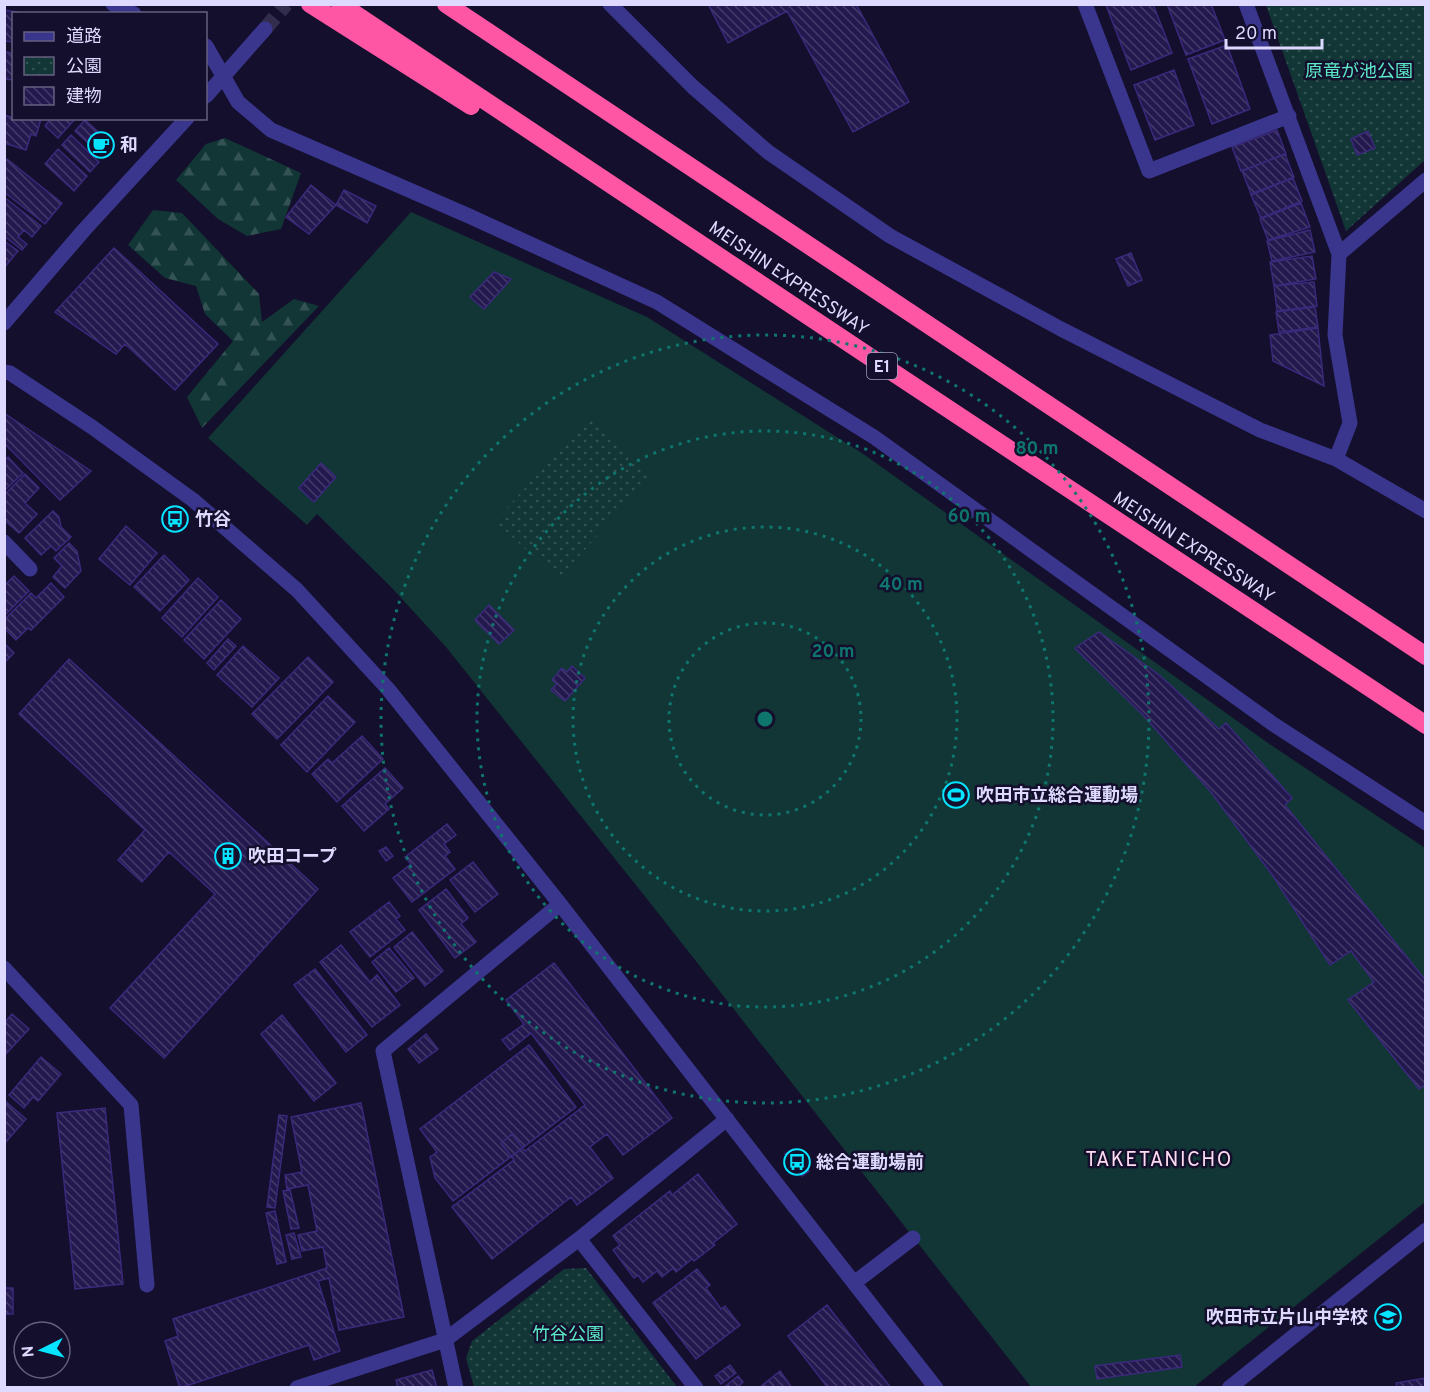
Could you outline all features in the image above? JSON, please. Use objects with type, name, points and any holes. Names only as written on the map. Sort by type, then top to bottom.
[{"type":"highway","points":[[310,4],[891,372]]},
{"type":"highway","name":"MEISHIN EXPRESSWAY","points":[[340,4],[1425,725]]},
{"type":"highway","name":"MEISHIN EXPRESSWAY","points":[[446,4],[1425,656]]},
{"type":"street","points":[[113,4],[133,11]]},
{"type":"street","points":[[610,4],[693,87],[768,152],[890,236],[1061,329],[1260,430],[1336,459],[1425,511]]},
{"type":"street","points":[[1085,4],[1149,171],[1289,116]]},
{"type":"street","points":[[1246,4],[1339,254],[1335,335],[1350,423],[1336,459]]},
{"type":"street","points":[[207,95],[265,29]]},
{"type":"street","points":[[207,48],[238,102],[272,130],[469,216],[657,302],[874,437],[1273,724],[1425,823]]},
{"type":"street","points":[[4,323],[84,230],[185,120]]},
{"type":"street","points":[[1339,254],[1425,180]]},
{"type":"street","points":[[4,372],[10,373],[92,427],[193,500],[297,590],[388,689],[560,904],[936,1388]]},
{"type":"street","points":[[4,542],[30,569]]},
{"type":"street","points":[[456,1388],[383,1051],[560,904]]},
{"type":"street","points":[[4,968],[131,1105],[147,1285]]},
{"type":"street","points":[[297,1388],[445,1340],[579,1239],[727,1119]]},
{"type":"street","points":[[1229,1388],[1425,1230]]},
{"type":"street","points":[[854,1283],[913,1238]]},
{"type":"street","points":[[579,1239],[696,1388]]},
{"type":"green space","name":"原竜が池公園","points":[[1266,5],[1425,5],[1425,160],[1346,231]]},
{"type":"green space","points":[[225,138],[301,173],[281,229],[247,236],[218,219],[176,180],[206,144]]},
{"type":"green space","points":[[153,210],[182,213],[259,294],[262,322],[294,299],[319,306],[202,428],[187,397],[233,341],[205,314],[196,286],[165,278],[128,245]]},
{"type":"green space","name":"吹田市立総合運動場","points":[[411,212],[647,317],[862,453],[1268,743],[1425,848],[1425,1202],[1194,1387],[1031,1387],[446,647],[391,587],[317,514],[307,525],[208,438]]},
{"type":"green space","points":[[589,418],[651,477],[558,579],[495,521]]},
{"type":"green space","name":"竹谷公園","points":[[586,1268],[677,1387],[474,1387],[466,1358],[472,1341],[564,1269]]},
{"type":"building","points":[[708,4],[856,4],[909,102],[853,132],[787,11],[728,43]]},
{"type":"building","points":[[1153,4],[1172,53],[1131,70],[1106,5]]},
{"type":"building","points":[[1167,4],[1211,4],[1225,40],[1186,55]]},
{"type":"building","points":[[4,10],[17,12],[12,12],[12,42],[4,41]]},
{"type":"building","points":[[1227,45],[1250,109],[1212,124],[1188,59]]},
{"type":"building","points":[[4,52],[12,53],[12,80],[4,79]]},
{"type":"building","points":[[1174,70],[1194,125],[1155,140],[1134,85]]},
{"type":"building","points":[[4,115],[12,117],[12,120],[41,120],[36,136],[31,134],[26,150],[4,143]]},
{"type":"building","points":[[50,120],[74,120],[58,138],[45,126]]},
{"type":"building","points":[[85,120],[114,146],[104,158],[75,131]]},
{"type":"building","points":[[1277,130],[1286,154],[1241,171],[1232,147]]},
{"type":"building","points":[[1368,131],[1375,148],[1357,155],[1351,139]]},
{"type":"building","points":[[71,135],[99,162],[90,172],[62,145]]},
{"type":"building","points":[[58,149],[87,176],[74,191],[45,164]]},
{"type":"building","points":[[1285,154],[1294,177],[1251,194],[1242,171]]},
{"type":"building","points":[[7,159],[62,203],[45,224],[4,192],[4,162]]},
{"type":"building","points":[[1293,178],[1302,201],[1261,218],[1251,195]]},
{"type":"building","points":[[311,185],[336,205],[309,234],[286,217]]},
{"type":"building","points":[[344,190],[376,206],[367,223],[336,205]]},
{"type":"building","points":[[4,197],[41,226],[32,237],[24,230],[18,237],[27,244],[22,250],[4,236]]},
{"type":"building","points":[[1301,203],[1310,227],[1268,240],[1260,219]]},
{"type":"building","points":[[1310,230],[1315,252],[1272,261],[1267,241]]},
{"type":"building","points":[[4,241],[18,251],[4,268]]},
{"type":"building","points":[[114,248],[218,344],[175,390],[125,344],[116,354],[55,312]]},
{"type":"building","points":[[1131,253],[1142,280],[1128,286],[1116,259]]},
{"type":"building","points":[[1312,256],[1316,279],[1274,286],[1270,262]]},
{"type":"building","points":[[494,272],[511,279],[484,309],[470,297]]},
{"type":"building","points":[[1314,282],[1317,306],[1277,311],[1274,286]]},
{"type":"building","points":[[1315,307],[1318,327],[1279,332],[1276,312]]},
{"type":"building","points":[[1318,328],[1324,386],[1273,361],[1270,335]]},
{"type":"building","points":[[4,413],[91,471],[60,500],[4,443]]},
{"type":"building","points":[[8,457],[23,473],[4,491],[4,461]]},
{"type":"building","points":[[321,463],[336,477],[314,502],[299,488]]},
{"type":"building","points":[[25,474],[39,488],[25,503],[37,514],[19,533],[4,520],[4,495]]},
{"type":"building","points":[[169,510],[187,524],[182,529],[165,516]]},
{"type":"building","points":[[53,511],[59,517],[61,527],[71,537],[56,551],[51,546],[41,555],[25,538]]},
{"type":"building","points":[[126,526],[157,553],[130,585],[99,559]]},
{"type":"building","points":[[69,543],[77,551],[81,571],[65,588],[53,577],[62,566],[54,558]]},
{"type":"building","points":[[164,555],[189,580],[160,611],[134,587]]},
{"type":"building","points":[[14,576],[29,591],[4,616],[4,586]]},
{"type":"building","points":[[198,578],[218,597],[182,637],[162,618]]},
{"type":"building","points":[[51,583],[64,597],[31,630],[28,628],[16,640],[4,628],[4,620],[31,593],[36,598]]},
{"type":"building","points":[[221,600],[241,619],[204,659],[184,640]]},
{"type":"building","points":[[489,605],[514,630],[499,644],[475,620]]},
{"type":"building","points":[[1099,632],[1158,674],[1219,729],[1226,723],[1292,798],[1285,805],[1426,981],[1426,1084],[1419,1089],[1348,1000],[1374,982],[1351,951],[1330,965],[1273,876],[1211,792],[1143,715],[1075,648]]},
{"type":"building","points":[[228,639],[236,646],[214,670],[207,663]]},
{"type":"building","points":[[4,643],[14,653],[4,663]]},
{"type":"building","points":[[243,646],[279,678],[252,707],[217,675]]},
{"type":"building","points":[[308,657],[333,682],[277,739],[252,714]]},
{"type":"building","name":"吹田コープ","points":[[69,659],[318,889],[164,1058],[110,1008],[215,894],[169,852],[142,882],[118,860],[145,830],[19,714]]},
{"type":"building","points":[[572,666],[585,678],[565,701],[551,690],[557,684],[552,680],[562,668],[567,672]]},
{"type":"building","points":[[328,696],[355,722],[307,772],[281,745]]},
{"type":"building","points":[[362,736],[383,759],[337,802],[312,774],[328,759],[332,763]]},
{"type":"building","points":[[385,768],[403,788],[385,804],[389,809],[364,831],[342,806]]},
{"type":"building","points":[[447,824],[456,835],[444,844],[450,852],[445,856],[455,869],[412,902],[393,878],[411,864],[405,857]]},
{"type":"building","points":[[386,847],[393,856],[386,861],[379,851]]},
{"type":"building","points":[[473,862],[498,894],[475,912],[450,880]]},
{"type":"building","points":[[446,889],[468,918],[461,924],[476,942],[455,958],[419,910]]},
{"type":"building","points":[[389,902],[400,916],[396,919],[405,930],[370,957],[350,932]]},
{"type":"building","points":[[412,932],[443,971],[425,986],[394,947]]},
{"type":"building","points":[[341,945],[370,982],[377,975],[400,1005],[372,1027],[320,962]]},
{"type":"building","points":[[389,948],[414,978],[396,992],[372,962]]},
{"type":"building","points":[[554,963],[672,1118],[623,1155],[607,1134],[590,1147],[613,1178],[577,1205],[571,1197],[492,1259],[452,1207],[514,1160],[501,1143],[512,1134],[525,1151],[585,1105],[531,1033],[510,1050],[502,1040],[524,1024],[506,1000]]},
{"type":"building","points":[[315,969],[367,1035],[346,1052],[294,985]]},
{"type":"building","points":[[12,1014],[29,1029],[4,1056],[4,1020],[6,1021]]},
{"type":"building","points":[[282,1015],[336,1083],[314,1101],[261,1034]]},
{"type":"building","points":[[426,1034],[438,1049],[419,1063],[408,1049]]},
{"type":"building","points":[[529,1045],[576,1107],[453,1201],[435,1178],[430,1157],[437,1152],[420,1129]]},
{"type":"building","points":[[41,1057],[61,1074],[38,1101],[33,1097],[24,1108],[9,1095]]},
{"type":"building","points":[[4,1100],[26,1119],[5,1143],[4,1143]]},
{"type":"building","points":[[361,1103],[404,1317],[339,1330],[329,1278],[318,1281],[340,1351],[314,1360],[309,1345],[180,1388],[165,1341],[178,1336],[173,1319],[327,1268],[323,1247],[302,1251],[298,1235],[317,1231],[308,1185],[287,1189],[285,1175],[302,1172],[291,1117]]},
{"type":"building","points":[[105,1108],[123,1284],[75,1289],[57,1113]]},
{"type":"building","points":[[279,1115],[287,1116],[275,1208],[267,1207]]},
{"type":"building","points":[[793,1149],[809,1171],[802,1176],[785,1154]]},
{"type":"building","points":[[698,1174],[737,1224],[713,1243],[715,1245],[676,1272],[673,1268],[662,1277],[657,1271],[643,1282],[638,1275],[634,1278],[613,1250],[620,1245],[613,1236],[670,1191],[672,1195]]},
{"type":"building","points":[[290,1190],[299,1228],[291,1229],[283,1191]]},
{"type":"building","points":[[275,1211],[286,1262],[277,1264],[266,1213]]},
{"type":"building","points":[[294,1233],[301,1257],[292,1259],[286,1235]]},
{"type":"building","points":[[697,1269],[710,1285],[706,1288],[721,1309],[725,1306],[740,1325],[696,1359],[653,1303]]},
{"type":"building","points":[[4,1288],[13,1288],[13,1314],[4,1314]]},
{"type":"building","points":[[827,1305],[891,1388],[828,1388],[788,1336]]},
{"type":"building","points":[[1180,1355],[1182,1367],[1097,1379],[1095,1366]]},
{"type":"building","points":[[730,1365],[736,1373],[721,1384],[715,1376]]},
{"type":"building","points":[[432,1370],[437,1388],[398,1388],[396,1380]]},
{"type":"building","points":[[780,1371],[792,1388],[759,1388]]},
{"type":"building","points":[[738,1376],[743,1382],[737,1388],[723,1388]]},
{"type":"building","points":[[1426,1378],[1426,1388],[1397,1388],[1396,1383]]},
{"type":"tunnel","points":[[265,29],[286,4]]},
{"type":"place","name":"和","points":[[101,145]]},
{"type":"place","name":"竹谷","points":[[175,519]]},
{"type":"place","name":"吹田市立総合運動場","points":[[956,795]]},
{"type":"place","name":"吹田コープ","points":[[228,856]]},
{"type":"place","name":"総合運動場前","points":[[797,1162]]},
{"type":"place","name":"吹田市立片山中学校","points":[[1388,1317]]},
{"type":"district","name":"TAKETANICHO","points":[[1159,1159]]}]
